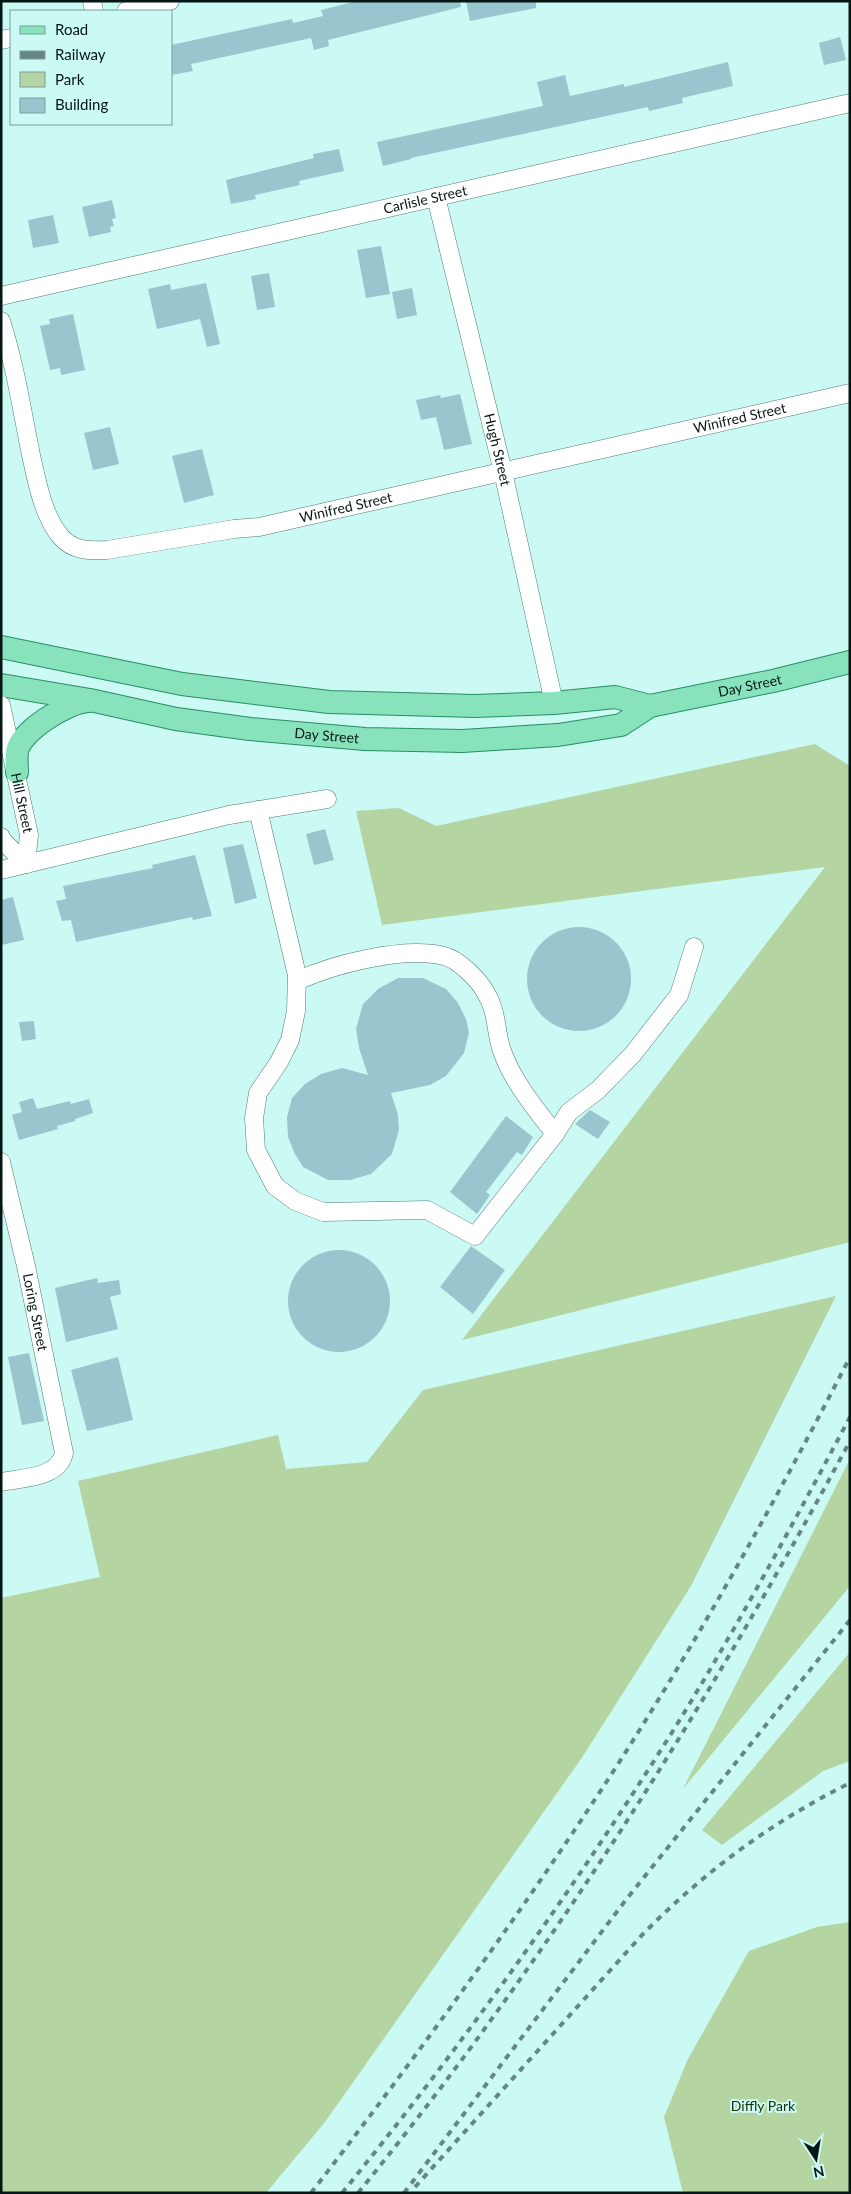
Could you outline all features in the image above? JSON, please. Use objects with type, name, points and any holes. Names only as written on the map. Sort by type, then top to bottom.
[{"type":"main road","name":"Day Street","points":[[1,647],[182,684],[329,702],[446,706],[554,703],[615,697],[650,706]]},
{"type":"main road","name":"Day Street","points":[[1,685],[90,700],[176,719],[250,729],[308,735],[413,741],[481,740],[558,735],[621,725],[650,706],[773,681],[850,662]]},
{"type":"main road","points":[[17,772],[17,750],[30,732],[51,716],[77,702],[90,700]]},
{"type":"street","points":[[130,10],[170,1]]},
{"type":"street","name":"Carlisle Street","points":[[1,296],[850,103]]},
{"type":"street","name":"Hugh Street","points":[[436,197],[503,472],[554,703]]},
{"type":"street","name":"Winifred Street","points":[[1,321],[36,474],[50,519],[61,537],[76,548],[91,551],[107,550],[234,528],[259,527],[850,394]]},
{"type":"street","name":"Hill Street","points":[[1,705],[17,772],[29,835],[26,864]]},
{"type":"street","points":[[1,870],[258,810],[327,799]]},
{"type":"street","points":[[258,810],[297,981],[296,1011],[290,1040],[279,1062],[258,1093],[254,1118],[256,1150],[275,1186],[295,1201],[323,1212],[427,1210],[475,1236],[555,1134],[568,1112],[598,1090],[633,1054],[679,995],[694,947]]},
{"type":"street","name":"Hill Street","points":[[1,837],[26,864]]},
{"type":"street","points":[[297,981],[310,975],[360,961],[412,951],[446,956],[472,974],[486,992],[495,1013],[502,1050],[517,1082],[555,1134]]},
{"type":"street","name":"Loring Street","points":[[1,1162],[26,1266],[64,1446],[62,1462],[55,1469],[1,1482]]},
{"type":"green space","points":[[815,744],[850,766],[850,1242],[462,1340],[825,867],[382,925],[356,811],[399,808],[436,826]]},
{"type":"green space","points":[[836,1296],[691,1586],[581,1759],[325,2122],[266,2193],[1,2193],[1,1598],[100,1577],[78,1481],[278,1435],[286,1469],[367,1462],[423,1390]]},
{"type":"green space","points":[[850,1459],[850,1586],[683,1789]]},
{"type":"green space","points":[[850,1652],[850,1761],[823,1771],[722,1845],[702,1830]]},
{"type":"green space","name":"Diffly Park","points":[[850,1922],[850,2193],[683,2193],[664,2117],[688,2059],[749,1951],[817,1927]]},
{"type":"building","points":[[357,1],[460,1],[461,7],[328,40],[329,46],[314,50],[311,38],[191,64],[193,71],[172,75],[172,45],[292,19],[293,23],[323,16],[321,10]]},
{"type":"building","points":[[466,1],[536,1],[536,8],[470,21]]},
{"type":"building","points":[[840,37],[846,60],[824,65],[819,43]]},
{"type":"building","points":[[728,62],[733,86],[682,98],[683,103],[649,111],[648,107],[411,158],[383,166],[377,142],[543,106],[537,82],[565,75],[570,96],[624,84],[624,87]]},
{"type":"building","points":[[339,149],[344,171],[299,181],[300,185],[255,195],[256,199],[231,204],[226,180],[314,158],[313,154]]},
{"type":"building","points":[[112,200],[116,218],[112,219],[114,226],[110,227],[111,232],[89,237],[82,207]]},
{"type":"building","points":[[53,215],[59,243],[33,248],[28,220]]},
{"type":"building","points":[[381,246],[390,294],[366,298],[357,250]]},
{"type":"building","points":[[269,273],[275,307],[257,310],[251,276]]},
{"type":"building","points":[[206,283],[220,344],[207,347],[200,319],[157,329],[148,289],[170,284],[171,290]]},
{"type":"building","points":[[412,288],[417,315],[397,319],[392,292]]},
{"type":"building","points":[[73,314],[85,370],[61,375],[60,368],[50,370],[40,326],[50,324],[49,319]]},
{"type":"building","points":[[460,394],[472,444],[444,450],[436,417],[421,420],[416,400],[440,395],[441,398]]},
{"type":"building","points":[[110,427],[119,464],[93,470],[84,433]]},
{"type":"building","points":[[202,449],[214,495],[184,503],[172,456]]},
{"type":"building","points":[[325,829],[334,860],[314,865],[306,834]]},
{"type":"building","points":[[243,844],[257,898],[235,904],[223,848]]},
{"type":"building","points":[[195,855],[212,916],[193,920],[192,917],[76,942],[71,920],[62,921],[56,901],[66,899],[63,886],[153,868],[152,865]]},
{"type":"building","points":[[13,897],[24,940],[1,945],[1,900]]},
{"type":"building","points":[[579,927],[599,931],[608,935],[616,942],[623,950],[627,959],[631,979],[627,999],[623,1008],[616,1016],[608,1023],[599,1027],[579,1031],[559,1027],[550,1023],[542,1016],[535,1008],[531,999],[527,979],[531,959],[535,950],[542,942],[550,935],[559,931]]},
{"type":"building","points":[[398,978],[423,978],[446,989],[458,1003],[466,1019],[469,1033],[464,1053],[446,1076],[430,1085],[391,1093],[398,1115],[399,1130],[392,1154],[371,1174],[350,1180],[328,1180],[303,1167],[295,1154],[288,1137],[287,1117],[292,1098],[305,1084],[321,1074],[342,1068],[368,1075],[359,1048],[356,1029],[363,1004],[378,989]]},
{"type":"building","points":[[34,1021],[36,1039],[22,1041],[19,1022]]},
{"type":"building","points":[[33,1098],[37,1109],[70,1101],[71,1104],[89,1099],[93,1113],[57,1126],[58,1129],[19,1140],[12,1115],[22,1112],[19,1102]]},
{"type":"building","points":[[590,1110],[610,1122],[598,1139],[575,1124]]},
{"type":"building","points":[[506,1116],[533,1137],[522,1155],[517,1152],[486,1192],[490,1195],[477,1214],[450,1192]]},
{"type":"building","points":[[471,1246],[505,1270],[473,1314],[440,1287]]},
{"type":"building","points":[[339,1250],[349,1251],[368,1258],[382,1272],[389,1291],[389,1311],[382,1330],[368,1344],[349,1351],[339,1352],[329,1351],[310,1344],[296,1330],[289,1311],[288,1301],[289,1291],[296,1272],[310,1258],[329,1251]]},
{"type":"building","points":[[97,1278],[98,1283],[119,1280],[121,1294],[110,1297],[118,1329],[66,1342],[55,1288]]},
{"type":"building","points":[[29,1353],[44,1421],[22,1425],[8,1357]]},
{"type":"building","points":[[118,1357],[133,1420],[87,1431],[71,1370]]},
{"type":"railway","points":[[311,2193],[485,1960],[620,1761],[690,1648],[788,1474],[850,1357]]},
{"type":"railway","points":[[342,2193],[472,2026],[554,1911],[633,1793],[695,1695],[741,1617],[850,1417]]},
{"type":"railway","points":[[358,2193],[428,2105],[495,2014],[560,1922],[622,1829],[740,1637],[850,1441]]},
{"type":"railway","points":[[404,2193],[625,1901],[850,1620]]},
{"type":"railway","points":[[415,2187],[642,1935],[665,1912],[739,1850],[793,1814],[850,1783]]}]
